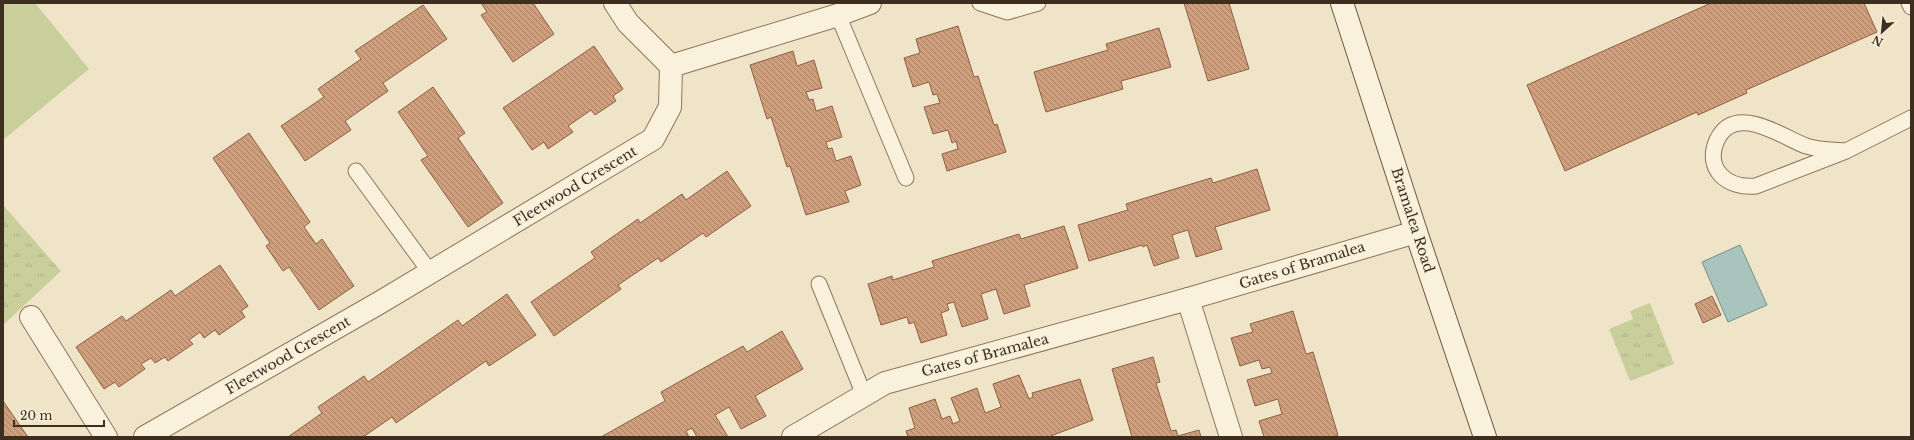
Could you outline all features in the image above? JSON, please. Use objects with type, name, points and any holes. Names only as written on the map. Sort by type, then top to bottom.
[{"type":"street","points":[[614,3],[628,23],[671,66],[838,15],[870,3]]},
{"type":"street","name":"Bramalea Road","points":[[1342,3],[1416,232],[1485,437]]},
{"type":"street","name":"Fleetwood Crescent","points":[[145,437],[430,272],[654,138],[670,107],[671,66]]},
{"type":"street","name":"Gates of Bramalea","points":[[793,437],[885,383],[1188,299],[1416,232]]},
{"type":"street","points":[[1188,299],[1231,437]]},
{"type":"street","points":[[31,317],[106,437]]},
{"type":"lane","points":[[980,3],[1007,12],[1038,3]]},
{"type":"lane","points":[[1909,3],[1911,7]]},
{"type":"lane","points":[[838,15],[906,178]]},
{"type":"lane","points":[[1846,151],[1807,146],[1757,124],[1746,122],[1735,124],[1725,129],[1718,138],[1714,148],[1714,160],[1717,170],[1724,179],[1734,185],[1744,187],[1756,186],[1846,151],[1911,118]]},
{"type":"lane","points":[[356,171],[430,272]]},
{"type":"lane","points":[[819,284],[864,395]]},
{"type":"green space","points":[[3,3],[35,3],[89,69],[3,140]]},
{"type":"green space","points":[[3,205],[61,271],[3,325]]},
{"type":"green space","points":[[1650,303],[1674,364],[1630,381],[1609,329],[1633,319],[1630,311]]},
{"type":"water","points":[[1740,245],[1767,305],[1728,322],[1702,262]]},
{"type":"building","points":[[481,3],[533,3],[554,34],[513,62],[481,15],[487,12]]},
{"type":"building","points":[[1184,3],[1229,3],[1249,69],[1208,81]]},
{"type":"building","points":[[1711,3],[1864,3],[1877,32],[1746,90],[1747,93],[1698,115],[1697,112],[1565,171],[1527,85]]},
{"type":"building","points":[[423,5],[447,39],[383,83],[388,91],[345,121],[351,130],[305,161],[281,126],[324,97],[318,89],[361,59],[355,51]]},
{"type":"building","points":[[958,26],[974,77],[978,76],[994,125],[997,124],[1006,152],[947,171],[942,154],[958,149],[956,141],[952,143],[948,130],[933,134],[924,107],[940,103],[937,94],[933,95],[929,82],[913,87],[904,58],[920,53],[916,39]]},
{"type":"building","points":[[1159,28],[1171,67],[1121,81],[1123,89],[1046,112],[1034,72],[1108,50],[1106,44]]},
{"type":"building","points":[[594,46],[623,89],[613,96],[616,101],[595,115],[591,110],[568,126],[573,132],[548,149],[544,142],[532,150],[503,108]]},
{"type":"building","points":[[793,51],[797,66],[814,60],[822,88],[806,92],[809,100],[813,99],[816,111],[832,106],[842,137],[826,142],[828,149],[832,148],[836,161],[851,156],[861,185],[845,191],[849,202],[806,215],[790,166],[787,167],[771,117],[767,119],[750,65]]},
{"type":"building","points":[[433,87],[465,133],[458,138],[503,203],[468,227],[421,160],[428,156],[398,112]]},
{"type":"building","points":[[249,133],[310,222],[304,227],[316,244],[322,239],[354,286],[319,310],[289,267],[283,271],[266,246],[270,243],[213,158]]},
{"type":"building","points":[[1257,169],[1270,210],[1215,227],[1222,249],[1196,257],[1188,230],[1172,235],[1179,258],[1154,266],[1147,245],[1143,247],[1142,245],[1089,261],[1078,225],[1128,210],[1126,204],[1211,178],[1213,183]]},
{"type":"building","points":[[727,171],[751,206],[706,237],[703,233],[661,262],[658,258],[618,285],[621,289],[554,336],[531,302],[595,258],[591,252],[638,219],[640,223],[682,194],[686,200]]},
{"type":"building","points":[[1064,226],[1078,268],[1024,285],[1030,306],[1004,314],[996,289],[981,294],[988,319],[962,327],[954,302],[947,304],[949,310],[941,313],[947,335],[921,343],[914,322],[909,324],[907,317],[881,325],[868,284],[892,276],[893,280],[934,267],[932,261],[1019,234],[1021,239]]},
{"type":"building","points":[[220,265],[248,306],[241,311],[245,317],[219,335],[215,330],[204,338],[200,332],[189,340],[193,344],[168,361],[165,357],[155,363],[151,358],[141,364],[145,369],[119,387],[115,382],[104,389],[76,347],[122,316],[126,321],[171,290],[175,296]]},
{"type":"building","points":[[507,294],[536,335],[489,366],[486,361],[396,423],[392,417],[363,437],[288,437],[322,413],[318,407],[364,376],[368,382],[458,320],[462,326]]},
{"type":"building","points":[[1712,296],[1721,315],[1703,323],[1695,304]]},
{"type":"building","points":[[1293,311],[1306,354],[1313,352],[1338,435],[1333,437],[1264,437],[1259,421],[1282,414],[1278,399],[1255,406],[1247,380],[1272,373],[1270,367],[1262,369],[1259,360],[1240,366],[1231,338],[1253,332],[1250,324]]},
{"type":"building","points":[[782,331],[803,369],[755,396],[766,416],[741,429],[729,407],[715,415],[728,437],[697,437],[692,428],[686,431],[689,437],[601,437],[665,401],[661,392],[743,346],[747,352]]},
{"type":"building","points":[[1153,357],[1160,382],[1156,383],[1171,431],[1176,430],[1178,436],[1199,430],[1201,437],[1132,437],[1112,369]]},
{"type":"building","points":[[1019,375],[1029,399],[1033,397],[1032,393],[1080,379],[1093,420],[1048,437],[908,437],[906,431],[915,428],[909,408],[935,399],[942,419],[950,416],[953,424],[960,421],[951,398],[977,388],[985,413],[1001,407],[993,384]]},
{"type":"building","points":[[3,401],[28,437],[3,437]]}]
